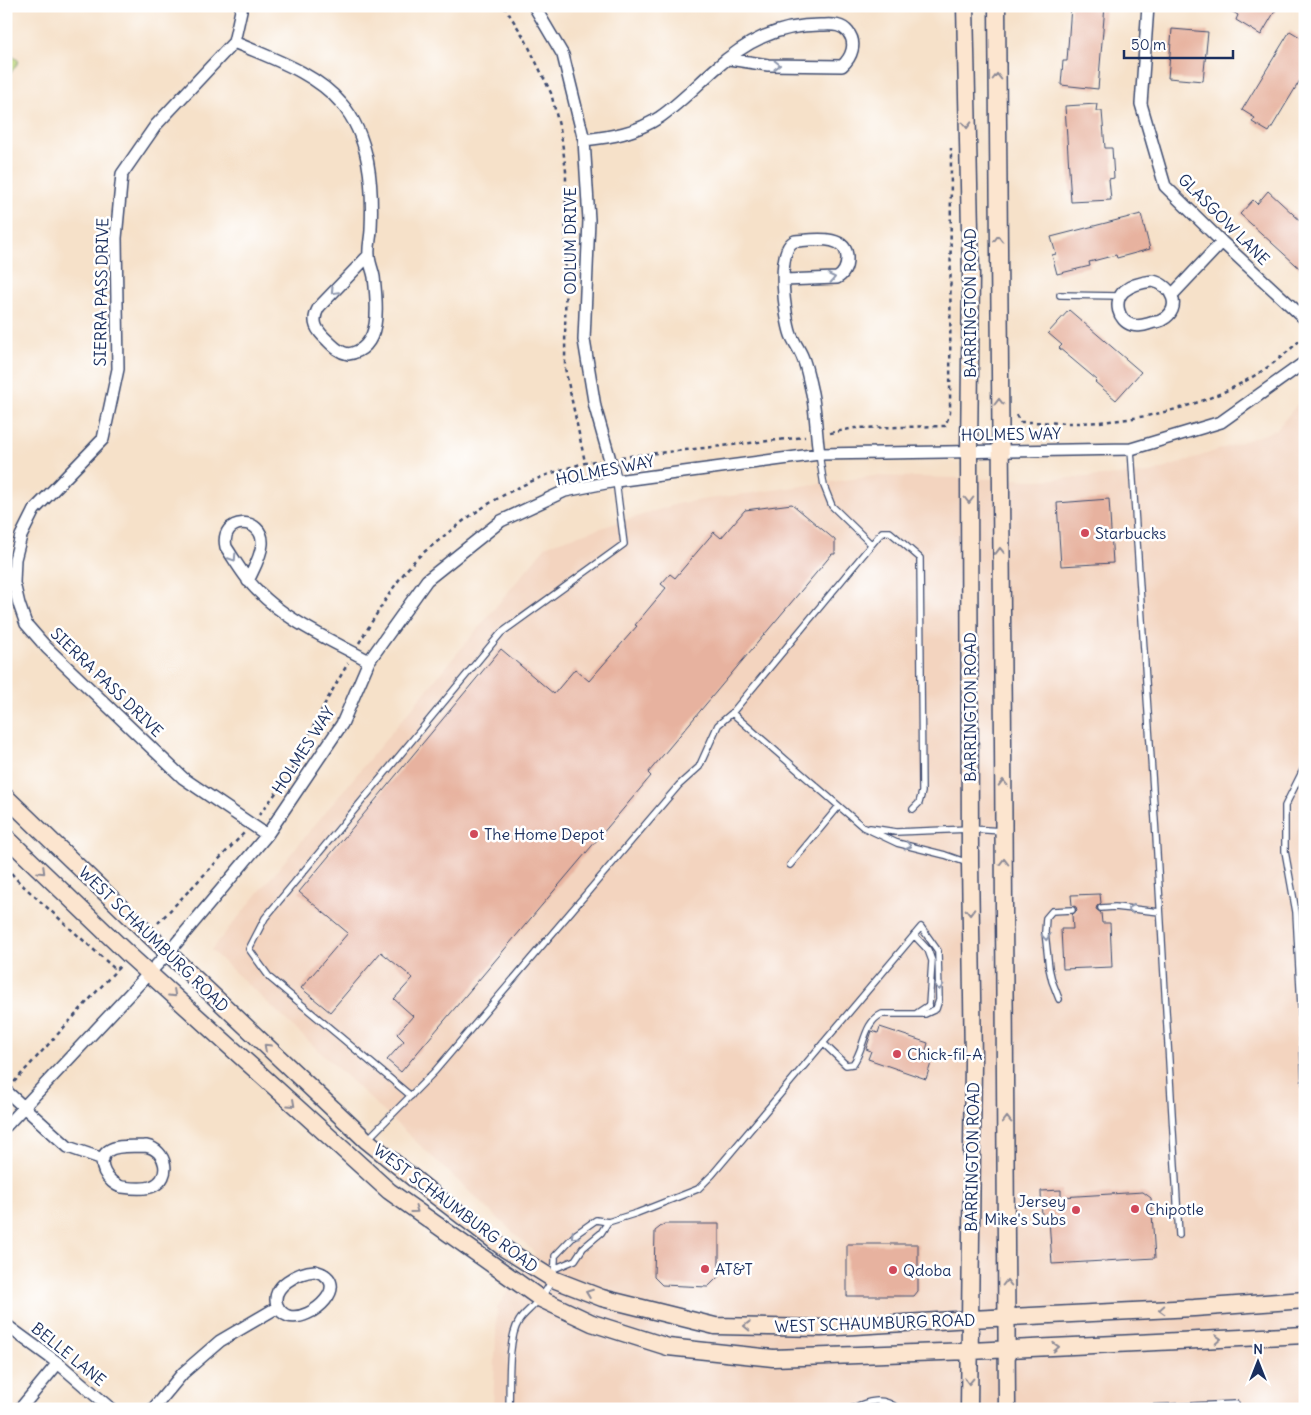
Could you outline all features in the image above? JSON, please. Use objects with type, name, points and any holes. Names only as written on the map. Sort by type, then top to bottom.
[{"type":"main road","name":"BARRINGTON ROAD","points":[[965,6],[970,274],[970,863],[973,1062],[969,1409]]},
{"type":"main road","name":"BARRINGTON ROAD","points":[[997,6],[1007,1409]]},
{"type":"main road","name":"WEST SCHAUMBURG ROAD","points":[[6,797],[366,1140],[498,1243],[602,1298],[715,1326],[821,1328],[1194,1308],[1305,1300]]},
{"type":"main road","name":"WEST SCHAUMBURG ROAD","points":[[6,837],[129,955],[150,972],[247,1063],[389,1191],[541,1299],[592,1323],[668,1347],[773,1358],[1305,1336]]},
{"type":"street","points":[[242,6],[234,42],[309,75],[341,103],[361,135],[368,164],[371,220],[368,256],[374,276],[376,323],[361,350],[348,354],[335,348],[317,331],[314,318],[319,307],[368,256]]},
{"type":"street","name":"ODLUM DRIVE","points":[[534,6],[563,55],[584,140],[589,220],[584,340],[595,407],[616,481]]},
{"type":"street","name":"GLASGOW LANE","points":[[1148,6],[1141,104],[1165,186],[1305,319]]},
{"type":"street","points":[[584,140],[613,137],[639,129],[680,102],[728,59],[755,40],[776,30],[800,25],[834,25],[842,27],[849,33],[853,43],[852,53],[842,66],[768,65],[728,59]]},
{"type":"street","name":"SIERRA PASS DRIVE","points":[[234,42],[156,125],[122,174],[116,238],[118,369],[103,439],[34,510],[21,536],[15,559],[14,583],[26,624],[46,648],[183,778],[267,835]]},
{"type":"street","points":[[784,280],[836,278],[842,275],[846,266],[847,252],[841,243],[832,240],[795,240],[791,242],[784,254],[784,280],[784,301],[786,317],[791,336],[803,357],[813,395],[819,454]]},
{"type":"street","points":[[1172,295],[1222,242]]},
{"type":"street","points":[[1153,281],[1166,286],[1172,295],[1173,305],[1167,316],[1162,320],[1141,326],[1128,324],[1123,319],[1118,307],[1120,296],[1126,289],[1153,281]]},
{"type":"street","name":"HOLMES WAY","points":[[6,1126],[168,953],[267,835],[342,724],[369,661],[428,580],[501,521],[565,491],[616,481],[819,454],[1132,449],[1221,422],[1305,362]]},
{"type":"street","points":[[248,581],[260,555],[262,543],[259,531],[249,524],[243,523],[232,527],[228,531],[225,542],[226,548],[248,581],[259,593],[293,619],[369,661]]},
{"type":"street","points":[[9,1088],[23,1106],[68,1147],[102,1159]]},
{"type":"street","points":[[116,1147],[151,1147],[163,1156],[163,1174],[161,1179],[148,1188],[123,1187],[116,1185],[107,1178],[102,1159],[108,1151],[116,1147]]},
{"type":"street","points":[[309,1272],[320,1273],[329,1281],[331,1286],[328,1298],[324,1303],[303,1315],[288,1316],[278,1307],[276,1297],[280,1287],[304,1274],[309,1272]]},
{"type":"street","points":[[153,1409],[183,1373],[220,1341],[278,1307]]},
{"type":"street","name":"BELLE LANE","points":[[6,1325],[58,1363],[111,1409]]},
{"type":"street","points":[[20,1409],[58,1363]]},
{"type":"lane","points":[[1060,295],[1120,296]]},
{"type":"lane","points":[[1132,449],[1179,1235]]},
{"type":"lane","points":[[819,454],[824,486],[832,506],[872,544]]},
{"type":"lane","points":[[411,1096],[270,978],[249,949],[264,918],[501,633],[624,544],[616,481]]},
{"type":"lane","points":[[366,1140],[435,1071],[679,785],[699,767],[718,725],[732,713],[882,532],[890,532],[920,558],[922,792],[919,803],[913,809]]},
{"type":"lane","points":[[732,713],[863,827],[897,844],[970,863]]},
{"type":"lane","points":[[1305,766],[1285,806],[1285,851],[1296,912],[1305,1083]]},
{"type":"lane","points":[[790,865],[839,806]]},
{"type":"lane","points":[[863,827],[896,832],[970,828],[1004,831]]},
{"type":"lane","points":[[1101,908],[1115,907],[1160,912]]},
{"type":"lane","points":[[1059,998],[1049,968],[1045,932],[1046,918],[1052,911],[1072,910]]},
{"type":"lane","points":[[509,1409],[510,1347],[518,1321],[541,1299],[554,1273],[555,1256],[576,1234],[596,1220],[608,1222],[637,1214],[698,1189],[712,1175],[921,927],[938,951],[939,1000],[936,1009],[925,1014],[882,1014],[876,1017],[870,1023],[858,1057],[853,1064],[846,1065],[823,1044]]},
{"type":"lane","points":[[914,935],[928,950],[932,961],[928,1005],[915,1014]]},
{"type":"lane","points":[[554,1273],[575,1260],[583,1248],[601,1233],[608,1222]]},
{"type":"lane","points":[[851,1409],[874,1400],[885,1401],[898,1409]]},
{"type":"lane","points":[[1126,1409],[1236,1404]]},
{"type":"path","points":[[504,6],[526,39],[551,94],[561,134],[566,172],[564,368],[585,462]]},
{"type":"path","points":[[148,934],[252,825],[289,776],[323,707],[353,653],[410,566],[456,526],[520,485],[585,462],[610,458],[816,436],[855,428],[945,426],[950,413],[951,145]]},
{"type":"path","points":[[1014,413],[1020,422],[1077,423],[1119,420],[1195,404],[1248,381],[1276,362],[1305,336]]},
{"type":"path","points":[[6,867],[25,887],[116,970]]},
{"type":"path","points":[[9,1088],[129,955]]},
{"type":"shaded area","points":[[1305,395],[1305,1409],[493,1409],[497,1307],[535,1253],[211,950],[547,545],[680,503],[874,476],[1038,480],[1151,473],[1276,430]]},
{"type":"green space","points":[[6,51],[19,61],[6,80]]},
{"type":"building","points":[[1071,6],[1105,6],[1098,89],[1061,85],[1063,61],[1067,61]]},
{"type":"building","points":[[1223,6],[1278,6],[1261,35],[1236,20],[1238,15]]},
{"type":"building","points":[[1172,29],[1208,32],[1203,81],[1168,78]]},
{"type":"building","points":[[1290,31],[1305,40],[1305,72],[1269,132],[1252,122],[1255,118],[1242,110]]},
{"type":"building","points":[[1097,104],[1096,111],[1102,111],[1105,148],[1112,148],[1114,178],[1109,179],[1111,200],[1071,202],[1065,106]]},
{"type":"building","points":[[1268,191],[1305,225],[1305,273],[1240,214],[1253,200],[1257,204]]},
{"type":"building","points":[[1141,214],[1150,249],[1117,258],[1116,255],[1089,262],[1090,266],[1057,274],[1052,255],[1056,254],[1051,237]]},
{"type":"building","points":[[1069,310],[1141,372],[1116,400],[1095,382],[1097,380],[1059,348],[1062,345],[1048,333]]},
{"type":"building","name":"Starbucks","points":[[1109,499],[1113,563],[1061,566],[1057,503]]},
{"type":"building","name":"The Home Depot","points":[[792,504],[835,540],[835,554],[832,554],[648,773],[651,776],[401,1072],[387,1060],[404,1041],[397,1034],[413,1016],[394,999],[413,978],[381,952],[330,1012],[301,988],[348,933],[299,892],[501,649],[554,694],[575,669],[589,681],[637,626],[635,625],[666,588],[661,584],[670,574],[675,578],[714,532],[721,538],[745,510]]},
{"type":"building","points":[[1100,894],[1101,903],[1096,909],[1101,913],[1102,923],[1110,923],[1112,967],[1063,969],[1061,929],[1073,929],[1072,915],[1077,910],[1072,905],[1071,895]]},
{"type":"building","name":"Chick-fil-A","points":[[880,1027],[928,1043],[924,1057],[932,1060],[926,1079],[868,1059],[871,1051],[866,1049],[872,1031],[878,1033]]},
{"type":"building","points":[[1061,1190],[1061,1197],[1143,1192],[1151,1198],[1155,1258],[1052,1264],[1049,1219],[1042,1219],[1041,1191]]},
{"type":"building","points":[[664,1224],[719,1224],[719,1276],[708,1287],[662,1285],[654,1277],[655,1231]]},
{"type":"building","points":[[847,1244],[918,1244],[918,1291],[914,1296],[847,1296]]},
{"type":"place","name":"Starbucks","points":[[1085,533]]},
{"type":"place","name":"The Home Depot","points":[[474,834]]},
{"type":"place","name":"Chick-fil-A","points":[[897,1054]]},
{"type":"place","name":"Chipotle","points":[[1135,1209]]},
{"type":"place","name":"Jersey Mike's Subs","points":[[1076,1210]]},
{"type":"place","name":"AT&T","points":[[705,1269]]},
{"type":"place","name":"Qdoba","points":[[893,1270]]}]
